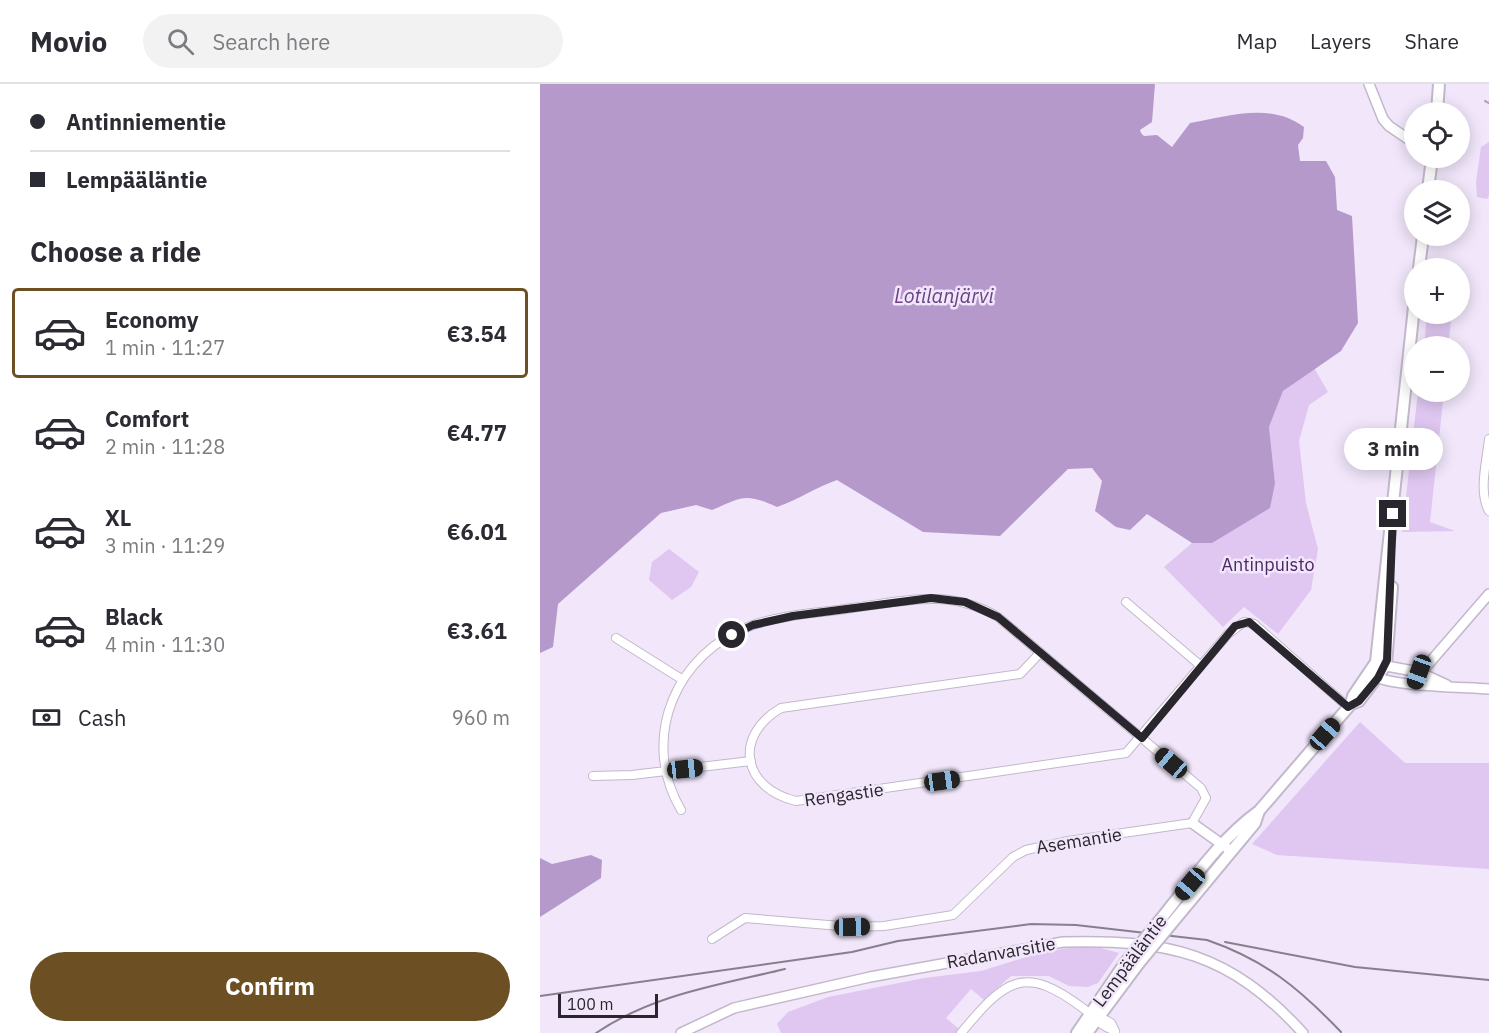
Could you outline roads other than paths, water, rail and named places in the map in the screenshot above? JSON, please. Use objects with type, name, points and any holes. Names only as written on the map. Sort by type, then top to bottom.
[{"type":"main road","points":[[1438,102],[1439,84]]},
{"type":"main road","name":"Lempääläntie","points":[[1087,1033],[1125,963],[1224,849],[1255,823],[1259,811],[1350,706],[1359,701],[1374,675],[1391,538],[1412,324]]},
{"type":"main road","name":"Lempääläntie","points":[[1374,675],[1386,665],[1392,575],[1391,538]]},
{"type":"main road","name":"Lempääläntie","points":[[1077,1033],[1096,1017],[1172,922],[1224,849]]},
{"type":"street","points":[[1370,84],[1374,98],[1389,126],[1404,134]]},
{"type":"street","points":[[1489,439],[1484,483],[1485,505],[1489,511]]},
{"type":"street","points":[[1415,684],[1419,672],[1489,594]]},
{"type":"street","points":[[681,810],[665,770],[661,747],[664,727],[673,699],[683,680],[708,652],[732,635],[753,625],[778,618],[931,598],[948,598],[981,607],[998,617],[1204,793],[1205,803],[1192,823],[1224,849]]},
{"type":"street","points":[[1126,602],[1201,666]]},
{"type":"street","name":"Rengastie","points":[[751,761],[755,775],[763,787],[778,797],[796,801],[1102,759],[1126,753],[1142,738],[1235,626],[1249,622],[1350,706]]},
{"type":"street","points":[[616,638],[683,680]]},
{"type":"street","points":[[593,776],[751,761],[753,740],[758,725],[781,708],[1020,674],[1040,653]]},
{"type":"street","points":[[1386,665],[1419,672],[1447,685]]},
{"type":"street","points":[[1374,675],[1415,684],[1489,689]]},
{"type":"street","name":"Asemantie","points":[[712,939],[745,918],[852,927],[884,926],[953,915],[1014,857],[1026,850],[1068,841],[1192,823]]},
{"type":"street","name":"Radanvarsitie","points":[[681,1033],[734,1008],[870,976],[1063,942],[1095,941],[1168,947],[1225,967],[1260,993],[1303,1033]]},
{"type":"street","points":[[961,1033],[1009,985],[1031,981],[1053,987],[1116,1031]]},
{"type":"water","name":"Lotilanjärvi","points":[[540,84],[1155,84],[1152,122],[1140,130],[1144,136],[1157,135],[1172,147],[1190,123],[1249,113],[1277,115],[1291,119],[1304,127],[1303,138],[1298,145],[1300,161],[1326,161],[1335,177],[1337,210],[1352,216],[1358,323],[1341,351],[1283,391],[1269,427],[1275,483],[1270,508],[1212,543],[1192,543],[1147,514],[1130,530],[1116,527],[1095,511],[1102,481],[1092,468],[1068,469],[1000,536],[923,532],[837,480],[777,507],[751,498],[744,498],[712,510],[696,505],[661,513],[558,604],[553,647],[540,653]]},
{"type":"water","points":[[591,855],[602,860],[601,878],[540,917],[540,858],[552,864]]},
{"type":"waterway","points":[[1485,101],[1489,103]]},
{"type":"railway","points":[[540,996],[852,952],[898,941],[1031,924],[1076,925],[1207,940],[1228,948],[1264,966],[1280,977],[1311,1002],[1341,1032]]},
{"type":"railway","points":[[1225,942],[1355,967],[1489,980]]},
{"type":"railway","points":[[596,1033],[618,1020],[664,1000],[711,986],[785,969]]},
{"type":"park label","name":"Antinpuisto","points":[[1268,565]]}]
